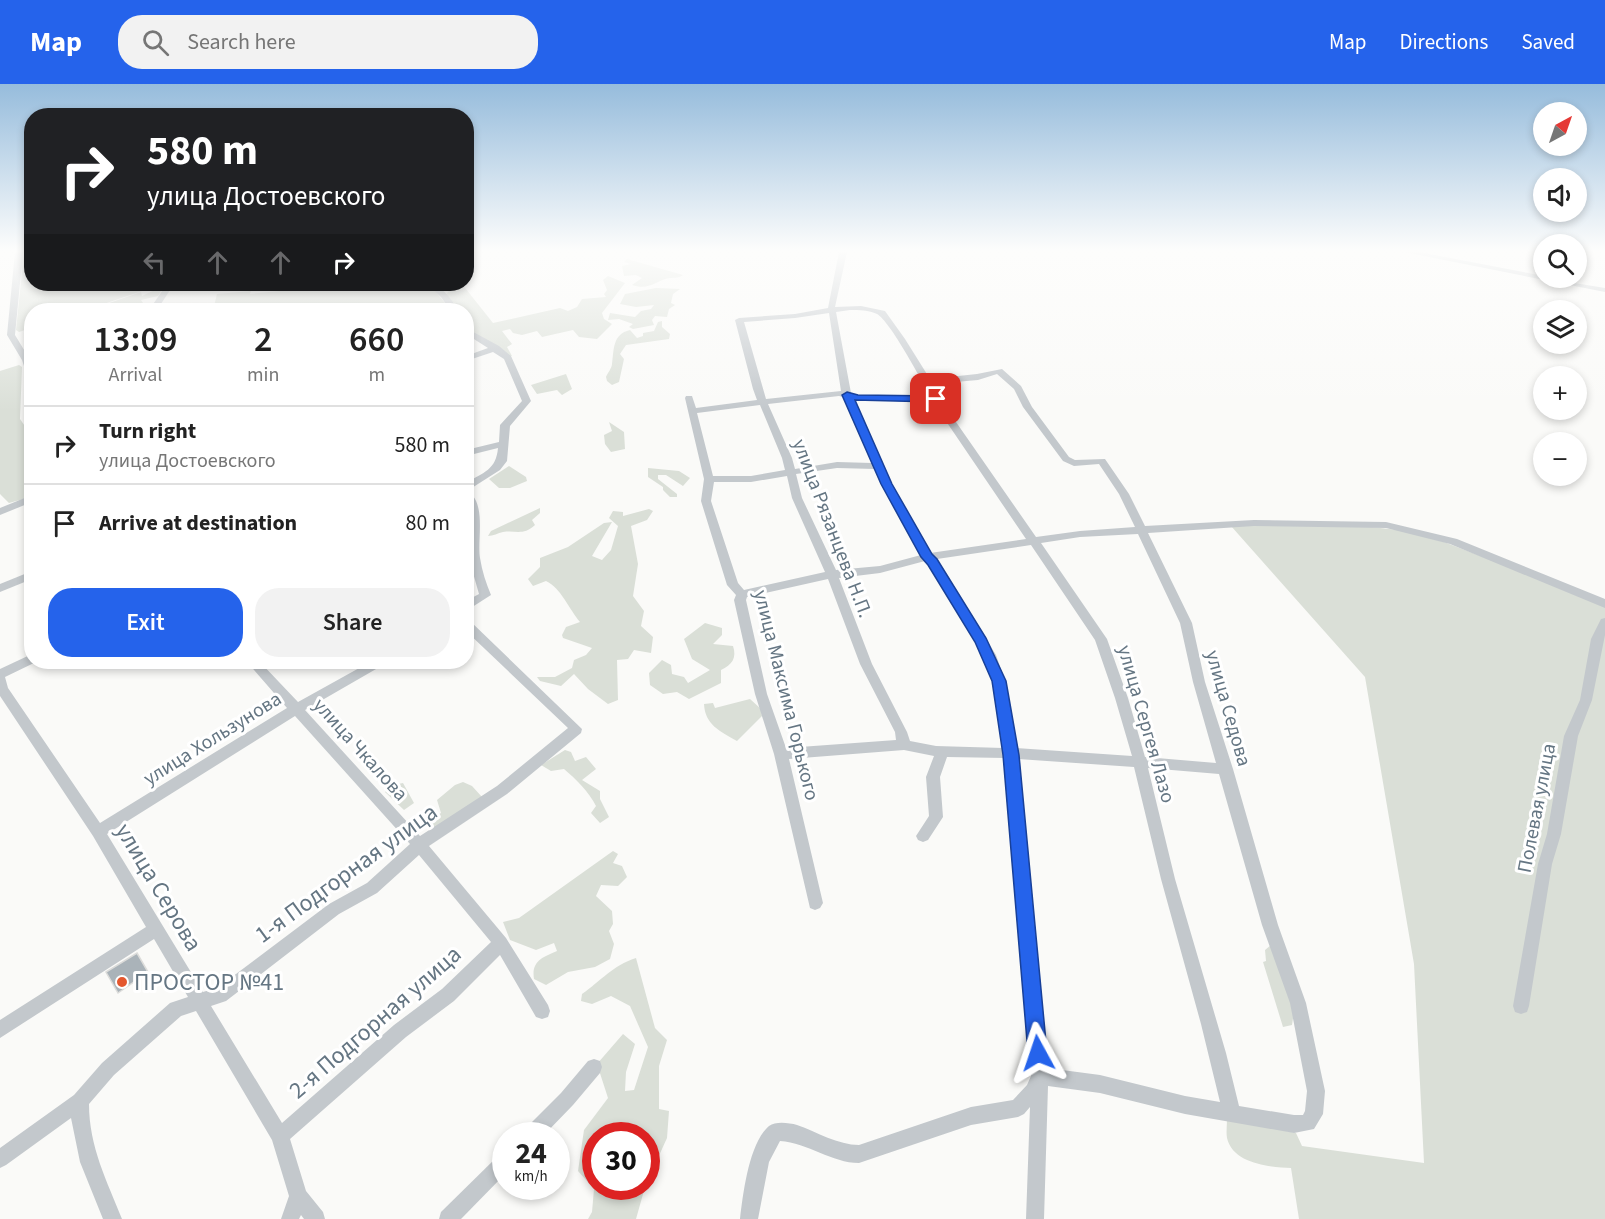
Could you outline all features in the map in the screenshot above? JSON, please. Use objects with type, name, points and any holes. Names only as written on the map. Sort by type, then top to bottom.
[{"type":"street","points":[[14,305],[11,335],[15,348],[24,359]]},
{"type":"street","points":[[831,305],[847,395],[859,426],[927,557],[933,562],[990,655],[999,681],[1011,755],[1040,1076],[1035,1219]]},
{"type":"street","name":"улица Рязанцева Н.П.","points":[[832,309],[795,316],[739,320],[742,340],[787,458],[788,472],[832,574],[866,664],[901,732],[904,745]]},
{"type":"street","name":"улица Сергея Лазо","points":[[832,309],[873,310],[884,314],[929,382],[936,399],[1033,541],[1074,596],[1101,639],[1112,666],[1140,763],[1169,881],[1218,1047],[1231,1112]]},
{"type":"street","points":[[0,337],[11,335]]},
{"type":"street","points":[[474,336],[496,348],[508,358],[527,399],[509,418],[502,444],[504,454],[497,468],[474,483]]},
{"type":"street","points":[[474,356],[496,348]]},
{"type":"street","name":"улица Седова","points":[[929,382],[978,377],[999,371],[1018,388],[1028,407],[1066,459],[1074,463],[1102,461],[1124,494],[1167,578],[1186,623],[1199,681],[1270,925],[1298,1003],[1316,1091],[1314,1114],[1308,1123],[1294,1124],[1231,1112]]},
{"type":"street","points":[[693,411],[839,393],[858,398],[936,399]]},
{"type":"street","name":"улица Максима Горького","points":[[689,398],[709,479],[706,501],[710,518],[734,585],[742,594],[740,600],[761,694],[781,754],[815,903]]},
{"type":"street","points":[[474,451],[502,444]]},
{"type":"street","points":[[709,479],[735,480],[858,464],[880,467]]},
{"type":"street","points":[[0,512],[24,502]]},
{"type":"street","points":[[474,508],[475,562],[485,595],[474,602]]},
{"type":"street","points":[[742,594],[832,574],[868,570],[927,557],[1080,534],[1254,523],[1386,525],[1453,541],[1604,605]]},
{"type":"street","points":[[0,588],[24,578]]},
{"type":"street","name":"Полевая улица","points":[[1521,1006],[1570,736],[1586,700],[1597,639],[1605,622]]},
{"type":"street","name":"1-я Подгорная улица","points":[[0,1159],[80,1101],[108,1069],[176,1009],[220,994],[334,909],[372,888],[419,845],[502,790],[574,726],[474,632]]},
{"type":"street","points":[[0,674],[24,662]]},
{"type":"street","name":"улица Чкалова","points":[[259,669],[419,845],[501,944],[519,969],[525,988],[542,1011]]},
{"type":"street","name":"улица Хользунова","points":[[98,832],[296,709],[367,669]]},
{"type":"street","name":"улица Серова","points":[[0,680],[2,689],[98,832],[280,1136],[298,1196],[316,1219]]},
{"type":"street","points":[[781,754],[904,745],[942,752],[1035,754],[1226,769]]},
{"type":"street","points":[[922,836],[936,817],[933,777],[942,752]]},
{"type":"street","points":[[0,1030],[156,929]]},
{"type":"street","name":"2-я Подгорная улица","points":[[280,1136],[400,1031],[448,995],[501,944]]},
{"type":"street","points":[[544,1122],[594,1067]]},
{"type":"street","points":[[1040,1076],[1100,1084],[1185,1105],[1231,1112]]},
{"type":"street","points":[[748,1219],[757,1165],[765,1146],[776,1132],[792,1134],[849,1154],[859,1154],[971,1116],[1018,1108],[1033,1091],[1040,1076]]},
{"type":"street","points":[[80,1101],[79,1123],[87,1160],[113,1219]]},
{"type":"street","points":[[448,1219],[492,1174]]},
{"type":"street","points":[[290,1219],[298,1196]]},
{"type":"shaded area","points":[[19,305],[24,305],[24,330],[19,332],[16,330]]},
{"type":"shaded area","points":[[474,305],[479,305],[493,323],[560,308],[568,311],[578,305],[608,305],[602,313],[604,319],[612,324],[597,339],[579,337],[573,330],[542,337],[537,331],[522,335],[513,333],[510,329],[502,331],[512,344],[507,347],[512,356],[474,332]]},
{"type":"shaded area","points":[[625,305],[675,305],[669,309],[667,317],[655,316],[652,320],[654,325],[633,329],[629,327],[633,324],[619,319],[608,320],[610,313],[635,317],[641,311],[651,309],[654,305],[636,307]]},
{"type":"shaded area","points":[[662,321],[662,327],[670,334],[669,339],[626,345],[620,354],[624,359],[619,382],[612,385],[607,381],[606,377],[612,366],[615,344],[620,335],[630,330],[637,338],[643,336],[643,333],[654,331],[658,322]]},
{"type":"shaded area","points":[[19,365],[22,367],[20,419],[24,425],[24,499],[9,503],[0,494],[0,371]]},
{"type":"shaded area","points":[[566,374],[572,389],[562,395],[557,390],[537,394],[531,385]]},
{"type":"shaded area","points":[[609,422],[624,432],[625,449],[611,452],[605,444],[604,435],[612,431]]},
{"type":"shaded area","points":[[509,466],[526,477],[527,481],[510,488],[499,488],[489,479]]},
{"type":"shaded area","points":[[648,468],[679,471],[690,478],[683,486],[666,475],[658,475],[658,479],[677,494],[677,497],[670,497],[663,487],[648,477]]},
{"type":"shaded area","points":[[540,508],[540,513],[532,520],[535,525],[531,528],[523,532],[503,532],[488,536],[491,531]]},
{"type":"shaded area","points":[[649,509],[653,511],[647,520],[631,526],[638,564],[633,596],[644,611],[641,626],[653,637],[651,653],[634,650],[628,659],[617,660],[618,700],[608,704],[588,689],[574,674],[561,686],[540,681],[537,677],[555,677],[572,668],[574,660],[586,655],[592,648],[563,638],[566,627],[580,622],[551,584],[546,581],[533,586],[528,579],[540,567],[540,558],[568,547],[604,523],[612,522],[592,556],[602,560],[611,550],[618,526],[609,518],[613,511],[623,512],[623,516]]},
{"type":"shaded area","points":[[1327,522],[1398,530],[1444,542],[1605,604],[1605,1219],[1299,1219],[1291,1168],[1273,1167],[1244,1159],[1231,1147],[1227,1138],[1227,1119],[1296,1133],[1302,1146],[1424,1163],[1414,964],[1365,677],[1231,526]]},
{"type":"shaded area","points":[[705,623],[722,628],[722,635],[713,644],[733,646],[734,658],[728,666],[721,670],[721,683],[689,699],[677,692],[663,694],[650,685],[649,673],[662,660],[671,665],[672,674],[684,677],[688,683],[710,670],[692,659],[684,639]]},
{"type":"shaded area","points":[[750,699],[761,709],[762,716],[737,741],[714,727],[707,717],[704,704],[713,703],[715,708]]},
{"type":"shaded area","points":[[565,750],[571,752],[575,761],[586,757],[596,769],[582,780],[600,791],[600,799],[609,817],[600,823],[591,813],[596,806],[578,781],[564,769],[551,771],[541,765]]},
{"type":"shaded area","points":[[463,782],[472,786],[482,797],[433,830],[427,821],[441,813],[437,800],[455,785]]},
{"type":"shaded area","points":[[403,783],[414,803],[404,810],[385,792],[393,785]]},
{"type":"shaded area","points":[[613,851],[618,854],[613,863],[622,866],[627,877],[618,886],[601,885],[596,896],[612,911],[613,924],[609,931],[614,944],[610,959],[595,967],[568,972],[546,985],[534,979],[534,968],[539,960],[557,951],[554,943],[536,950],[510,940],[503,922],[519,918]]},
{"type":"shaded area","points":[[1271,945],[1295,1006],[1292,1025],[1283,1027],[1263,962],[1266,961],[1265,950]]},
{"type":"shaded area","points":[[636,958],[655,1028],[667,1040],[659,1066],[659,1109],[669,1111],[667,1138],[660,1153],[660,1122],[590,1122],[608,1098],[597,1064],[623,1034],[635,1044],[626,1072],[625,1091],[634,1090],[648,1047],[630,1006],[611,996],[592,1004],[581,1001],[582,994],[628,961]]},
{"type":"shaded area","points":[[582,1144],[582,1176],[578,1171]]},
{"type":"shaded area","points":[[593,1200],[641,1200],[636,1219],[588,1219],[592,1212]]},
{"type":"building","name":"ПРОСТОР №41","points":[[137,953],[148,972],[118,993],[106,972]]},
{"type":"place","name":"ПРОСТОР №41","points":[[122,982]]},
{"type":"route","points":[[936,399],[858,398],[847,395],[886,484],[927,557],[933,562],[982,641],[990,655],[999,681],[1011,755],[1038,1053]]}]
